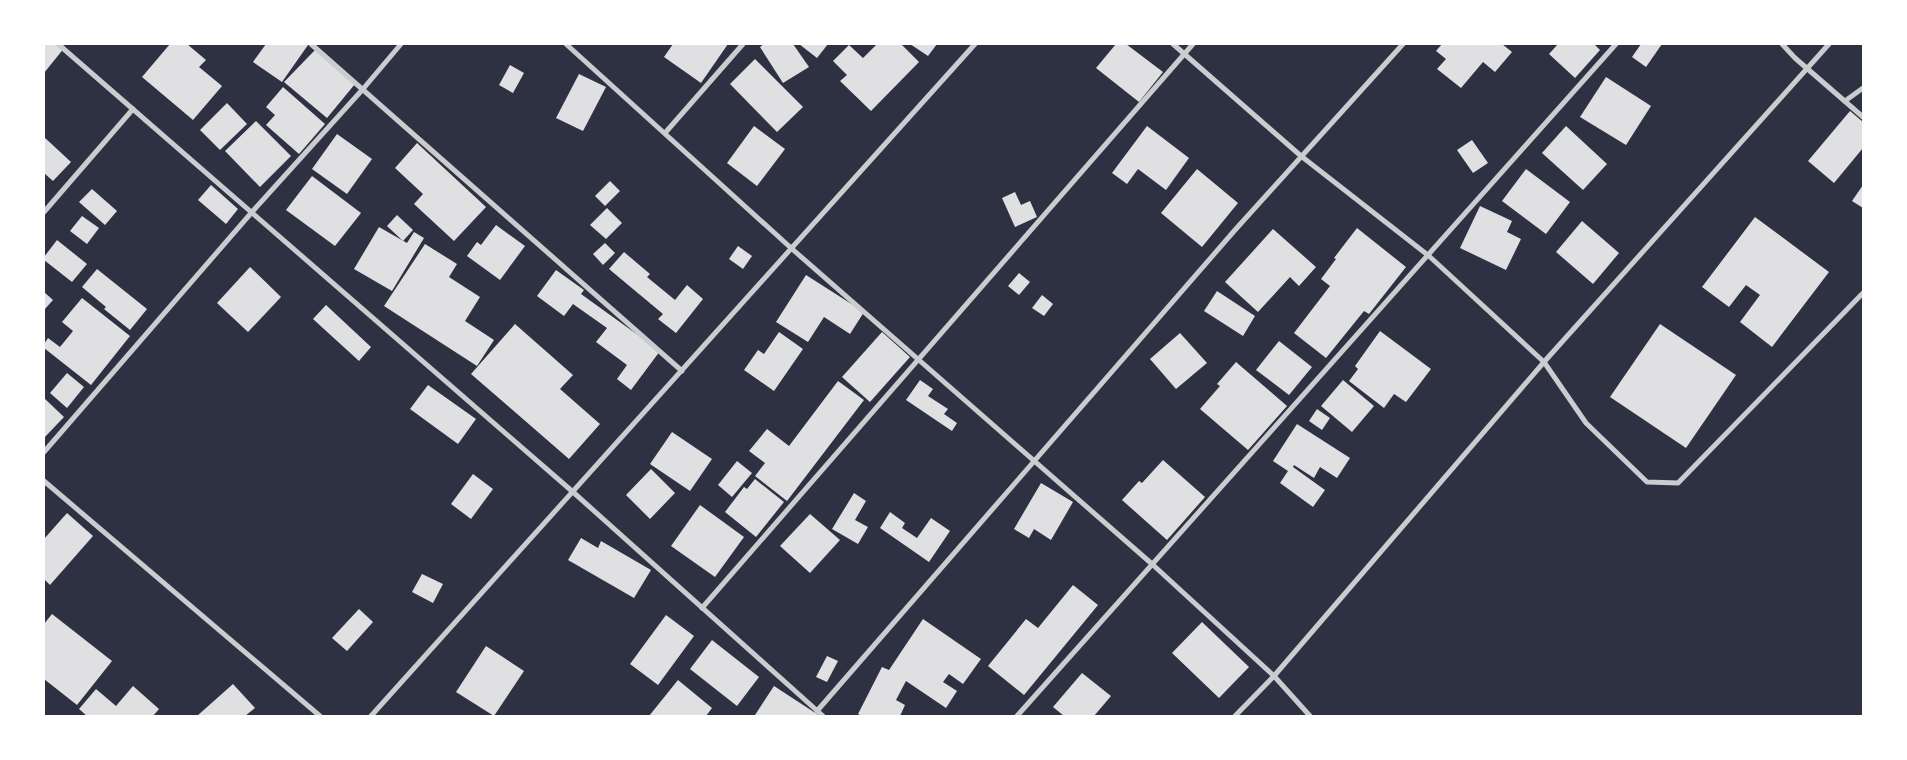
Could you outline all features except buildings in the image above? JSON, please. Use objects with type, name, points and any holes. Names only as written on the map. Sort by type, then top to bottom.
[{"type":"street","points":[[58,44],[573,492],[823,716]]},
{"type":"street","points":[[311,44],[682,371]]},
{"type":"street","points":[[44,452],[252,212],[401,44]]},
{"type":"street","points":[[566,44],[791,248],[1152,564],[1274,676],[1310,716]]},
{"type":"street","points":[[665,133],[742,44]]},
{"type":"street","points":[[371,716],[975,44]]},
{"type":"street","points":[[1173,44],[1301,156],[1429,256],[1544,362],[1586,423],[1647,482],[1678,483],[1863,292]]},
{"type":"street","points":[[702,608],[1193,44]]},
{"type":"street","points":[[817,711],[1234,230],[1403,44]]},
{"type":"street","points":[[1018,716],[1616,44]]},
{"type":"street","points":[[1782,44],[1863,117]]},
{"type":"street","points":[[1235,716],[1274,676],[1544,362],[1829,44]]},
{"type":"street","points":[[1845,101],[1863,88]]},
{"type":"street","points":[[44,212],[133,109]]},
{"type":"street","points":[[44,481],[320,716]]}]
